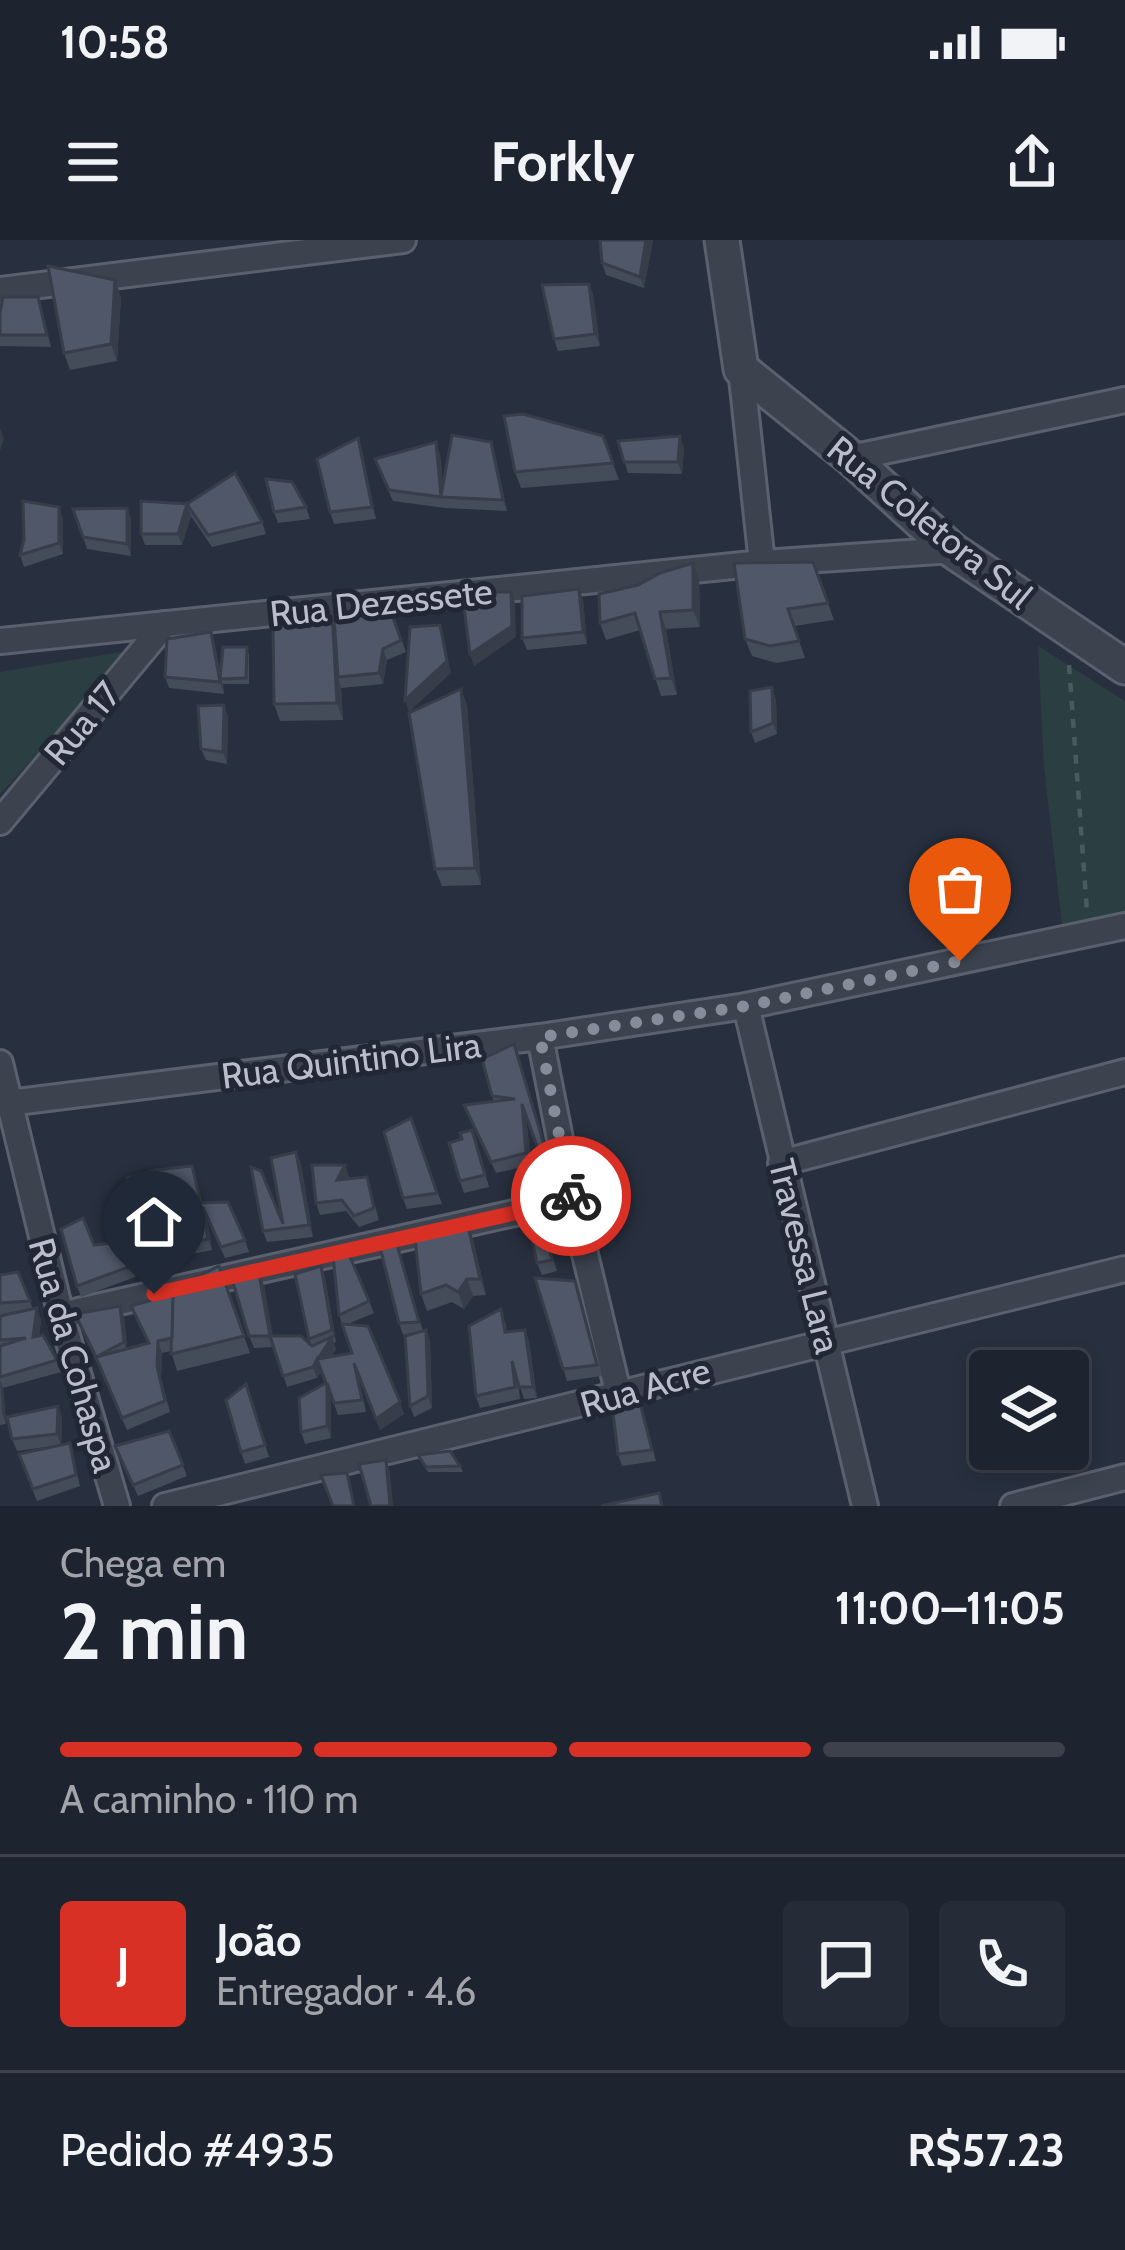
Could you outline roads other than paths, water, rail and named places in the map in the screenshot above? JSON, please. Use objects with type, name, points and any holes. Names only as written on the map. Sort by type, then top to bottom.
[{"type":"street","points":[[0,290],[403,240]]},
{"type":"street","points":[[722,240],[762,563]]},
{"type":"street","name":"Rua Coletora Sul","points":[[741,369],[851,458],[952,550],[1125,667]]},
{"type":"street","points":[[851,458],[1125,400]]},
{"type":"street","name":"Rua Dezessete","points":[[0,641],[762,563],[952,550]]},
{"type":"street","name":"Rua 17","points":[[0,822],[165,624]]},
{"type":"street","name":"Rua Quintino Lira","points":[[4,1102],[540,1037],[746,1006],[1125,926]]},
{"type":"street","name":"Travessa Lara","points":[[746,1006],[865,1506]]},
{"type":"street","points":[[540,1037],[572,1200],[619,1396]]},
{"type":"street","name":"Rua da Cohaspa","points":[[0,1064],[4,1102],[117,1506]]},
{"type":"street","points":[[781,1163],[1125,1072]]},
{"type":"street","points":[[61,1316],[572,1200]]},
{"type":"street","name":"Rua Acre","points":[[165,1506],[1125,1269]]},
{"type":"street","points":[[1012,1506],[1125,1477]]}]
